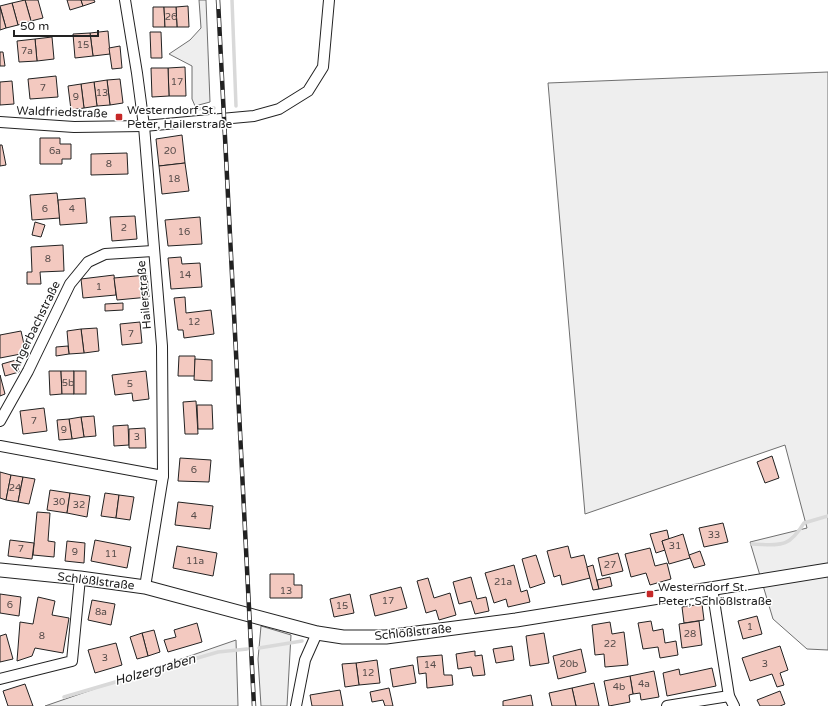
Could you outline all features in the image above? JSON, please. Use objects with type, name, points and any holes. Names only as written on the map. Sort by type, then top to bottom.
[{"type":"street","name":"Hailerstraße","points":[[125,0],[144,126],[153,251],[162,346],[163,476],[145,587]]},
{"type":"street","name":"Waldfriedstraße","points":[[0,122],[74,127],[144,126],[254,116],[279,109],[308,91],[323,67],[329,0]]},
{"type":"street","name":"Angerbachstraße","points":[[0,421],[28,371],[70,284],[88,262],[105,254],[153,251]]},
{"type":"street","points":[[0,446],[163,476]]},
{"type":"street","name":"Schlößlstraße","points":[[0,570],[80,578],[145,587],[317,633],[343,637],[386,637],[516,620],[828,570]]},
{"type":"street","points":[[0,679],[72,661],[80,578]]},
{"type":"street","points":[[712,588],[729,696],[734,706]]},
{"type":"street","points":[[296,706],[305,660],[317,633]]},
{"type":"street","points":[[667,706],[729,696]]},
{"type":"shaded area","points":[[199,0],[206,0],[210,102],[195,106],[192,99],[192,66],[169,54],[190,40],[201,28]]},
{"type":"shaded area","points":[[828,72],[828,650],[807,649],[773,619],[750,542],[807,528],[785,445],[585,514],[548,83]]},
{"type":"shaded area","points":[[261,626],[291,635],[287,706],[261,706],[258,659]]},
{"type":"shaded area","points":[[236,640],[238,706],[45,706]]},
{"type":"building","points":[[25,0],[38,0],[43,18],[31,21]]},
{"type":"building","points":[[25,0],[31,21],[18,25],[12,3]]},
{"type":"building","points":[[67,0],[81,0],[83,6],[70,10]]},
{"type":"building","points":[[81,0],[94,0],[95,2],[83,6]]},
{"type":"building","points":[[12,3],[18,25],[6,28],[0,6]]},
{"type":"building","points":[[188,6],[189,27],[177,27],[176,7]]},
{"type":"building","points":[[0,7],[6,28],[0,30]]},
{"type":"building","points":[[153,7],[164,7],[165,27],[153,27]]},
{"type":"building","points":[[164,7],[176,7],[177,27],[165,27]]},
{"type":"building","points":[[108,31],[110,54],[93,56],[90,33]]},
{"type":"building","points":[[150,32],[161,32],[162,58],[151,58]]},
{"type":"building","points":[[90,33],[93,56],[75,58],[73,34]]},
{"type":"building","points":[[52,37],[54,59],[37,61],[35,39]]},
{"type":"building","points":[[35,39],[37,61],[19,62],[17,41]]},
{"type":"building","points":[[120,46],[122,68],[112,69],[109,48]]},
{"type":"building","points":[[0,52],[3,52],[5,66],[0,66]]},
{"type":"building","points":[[185,67],[186,96],[169,96],[168,68]]},
{"type":"building","points":[[151,68],[168,68],[169,96],[152,97]]},
{"type":"building","points":[[56,76],[58,97],[30,99],[28,79]]},
{"type":"building","points":[[120,79],[123,103],[110,105],[107,80]]},
{"type":"building","points":[[107,80],[110,105],[97,106],[94,82]]},
{"type":"building","points":[[12,81],[14,104],[0,105],[0,82]]},
{"type":"building","points":[[94,82],[97,106],[84,108],[81,84]]},
{"type":"building","points":[[81,84],[84,108],[71,110],[68,86]]},
{"type":"building","points":[[182,135],[185,163],[159,166],[156,139]]},
{"type":"building","points":[[40,138],[60,138],[60,144],[71,144],[71,159],[62,159],[62,164],[40,164]]},
{"type":"building","points":[[0,145],[2,145],[6,165],[0,166]]},
{"type":"building","points":[[127,153],[128,174],[91,175],[91,154]]},
{"type":"building","points":[[185,163],[189,191],[162,194],[159,166]]},
{"type":"building","points":[[57,193],[60,218],[32,220],[30,195]]},
{"type":"building","points":[[85,198],[87,223],[60,225],[58,200]]},
{"type":"building","points":[[135,216],[137,239],[112,241],[110,217]]},
{"type":"building","points":[[200,217],[202,244],[168,246],[165,220]]},
{"type":"building","points":[[35,222],[45,225],[41,237],[32,235]]},
{"type":"building","points":[[63,245],[64,271],[40,272],[41,284],[27,284],[27,272],[32,272],[31,247]]},
{"type":"building","points":[[181,257],[182,264],[200,263],[202,287],[171,289],[168,258]]},
{"type":"building","points":[[114,275],[116,295],[83,298],[81,279]]},
{"type":"building","points":[[147,275],[149,297],[117,300],[114,278]]},
{"type":"building","points":[[185,297],[186,313],[211,310],[214,334],[184,338],[183,330],[178,330],[174,298]]},
{"type":"building","points":[[123,303],[123,310],[105,311],[105,304]]},
{"type":"building","points":[[140,322],[142,343],[122,345],[120,324]]},
{"type":"building","points":[[97,328],[99,351],[84,353],[81,329]]},
{"type":"building","points":[[81,329],[84,353],[69,354],[67,331]]},
{"type":"building","points":[[21,331],[26,353],[0,358],[0,335]]},
{"type":"building","points":[[68,346],[69,354],[56,356],[56,347]]},
{"type":"building","points":[[179,356],[195,356],[195,376],[178,376]]},
{"type":"building","points":[[195,359],[212,360],[212,381],[194,380]]},
{"type":"building","points":[[16,360],[19,372],[5,376],[2,364]]},
{"type":"building","points":[[49,371],[61,371],[62,394],[50,395]]},
{"type":"building","points":[[61,371],[74,371],[74,394],[62,394]]},
{"type":"building","points":[[74,371],[86,371],[86,394],[74,394]]},
{"type":"building","points":[[146,371],[149,399],[133,401],[132,393],[115,395],[112,375]]},
{"type":"building","points":[[0,375],[5,394],[0,396]]},
{"type":"building","points":[[196,401],[198,434],[185,434],[183,402]]},
{"type":"building","points":[[197,405],[212,405],[213,429],[198,429]]},
{"type":"building","points":[[44,408],[47,431],[23,434],[20,411]]},
{"type":"building","points":[[94,416],[96,436],[84,437],[81,417]]},
{"type":"building","points":[[81,417],[84,437],[72,439],[69,419]]},
{"type":"building","points":[[69,419],[72,439],[59,440],[57,420]]},
{"type":"building","points":[[128,425],[129,445],[114,446],[113,426]]},
{"type":"building","points":[[145,428],[146,448],[129,448],[129,429]]},
{"type":"building","points":[[772,456],[779,478],[765,483],[757,462]]},
{"type":"building","points":[[180,458],[211,460],[209,482],[178,481]]},
{"type":"building","points":[[0,472],[11,475],[6,500],[0,498]]},
{"type":"building","points":[[11,475],[23,477],[18,502],[6,500]]},
{"type":"building","points":[[23,477],[35,479],[29,504],[18,502]]},
{"type":"building","points":[[50,490],[70,493],[67,513],[47,510]]},
{"type":"building","points":[[70,493],[90,496],[87,517],[67,513]]},
{"type":"building","points":[[105,493],[119,495],[116,518],[101,516]]},
{"type":"building","points":[[119,495],[134,497],[130,520],[116,518]]},
{"type":"building","points":[[178,502],[213,506],[210,529],[175,525]]},
{"type":"building","points":[[37,512],[50,513],[48,541],[55,542],[54,557],[33,555]]},
{"type":"building","points":[[723,523],[728,542],[704,547],[699,528]]},
{"type":"building","points":[[667,530],[669,539],[662,541],[665,550],[656,553],[650,534]]},
{"type":"building","points":[[683,534],[690,558],[669,564],[662,541]]},
{"type":"building","points":[[10,540],[34,543],[32,559],[8,556]]},
{"type":"building","points":[[95,540],[131,547],[127,568],[91,561]]},
{"type":"building","points":[[67,541],[85,543],[84,563],[65,561]]},
{"type":"building","points":[[177,546],[217,553],[213,576],[173,568]]},
{"type":"building","points":[[568,546],[571,558],[584,555],[590,578],[562,585],[560,575],[554,577],[547,551]]},
{"type":"building","points":[[650,548],[655,566],[667,563],[671,579],[650,585],[646,573],[631,577],[625,554]]},
{"type":"building","points":[[700,551],[705,565],[694,568],[689,555]]},
{"type":"building","points":[[618,553],[623,571],[602,576],[598,558]]},
{"type":"building","points":[[536,555],[545,583],[530,588],[522,559]]},
{"type":"building","points":[[514,565],[521,592],[527,590],[530,602],[508,607],[506,599],[494,603],[485,573]]},
{"type":"building","points":[[593,565],[599,589],[593,590],[587,567]]},
{"type":"building","points":[[270,574],[294,574],[294,585],[302,585],[302,598],[270,598]]},
{"type":"building","points":[[471,577],[477,599],[486,597],[489,611],[475,614],[471,601],[459,604],[453,582]]},
{"type":"building","points":[[610,577],[612,586],[599,589],[597,580]]},
{"type":"building","points":[[428,578],[434,598],[450,593],[456,615],[439,620],[436,610],[426,613],[417,581]]},
{"type":"building","points":[[401,587],[407,608],[375,616],[370,595]]},
{"type":"building","points":[[0,594],[21,597],[19,616],[0,613]]},
{"type":"building","points":[[350,594],[354,613],[334,617],[330,599]]},
{"type":"building","points":[[38,597],[55,601],[52,615],[69,618],[63,653],[35,648],[32,656],[17,661],[20,622],[33,624]]},
{"type":"building","points":[[92,600],[115,604],[111,625],[88,620]]},
{"type":"building","points":[[702,604],[704,620],[684,623],[682,607]]},
{"type":"building","points":[[757,616],[762,634],[743,639],[738,621]]},
{"type":"building","points":[[651,621],[653,631],[663,629],[665,643],[676,641],[678,655],[660,658],[658,647],[643,649],[638,623]]},
{"type":"building","points":[[699,621],[702,645],[682,648],[679,624]]},
{"type":"building","points":[[610,622],[612,634],[624,632],[628,665],[605,667],[604,654],[595,655],[592,625]]},
{"type":"building","points":[[197,623],[202,642],[168,652],[164,640],[176,637],[174,630]]},
{"type":"building","points":[[154,630],[160,652],[148,656],[142,633]]},
{"type":"building","points":[[142,633],[148,656],[137,659],[130,637]]},
{"type":"building","points":[[544,633],[549,663],[530,666],[526,636]]},
{"type":"building","points":[[6,634],[13,659],[0,662],[0,636]]},
{"type":"building","points":[[116,643],[122,665],[95,673],[88,650]]},
{"type":"building","points":[[512,646],[514,660],[496,663],[493,649]]},
{"type":"building","points":[[780,646],[788,670],[780,673],[784,685],[777,687],[772,674],[750,681],[742,658]]},
{"type":"building","points":[[581,649],[586,672],[558,679],[553,656]]},
{"type":"building","points":[[475,651],[475,656],[482,655],[485,675],[473,676],[471,667],[458,669],[456,654]]},
{"type":"building","points":[[442,655],[444,675],[452,675],[453,685],[427,688],[426,673],[419,674],[417,657]]},
{"type":"building","points":[[377,660],[380,683],[359,685],[356,663]]},
{"type":"building","points":[[356,663],[359,685],[345,687],[342,664]]},
{"type":"building","points":[[413,665],[416,683],[393,687],[390,669]]},
{"type":"building","points":[[712,668],[716,686],[667,696],[663,673],[679,669],[680,675]]},
{"type":"building","points":[[654,671],[659,697],[641,700],[640,693],[633,694],[630,676]]},
{"type":"building","points":[[630,676],[633,694],[629,695],[630,702],[609,706],[604,681]]},
{"type":"building","points":[[594,683],[599,706],[576,706],[572,688]]},
{"type":"building","points":[[25,684],[33,706],[8,706],[3,691]]},
{"type":"building","points":[[389,688],[393,706],[385,706],[383,700],[372,702],[370,692]]},
{"type":"building","points":[[572,688],[576,706],[552,706],[549,693]]},
{"type":"building","points":[[340,690],[343,706],[312,706],[310,695]]},
{"type":"building","points":[[780,691],[785,704],[780,706],[760,706],[757,700]]},
{"type":"building","points":[[531,695],[533,706],[503,706],[503,701]]},
{"type":"waterway","points":[[232,0],[236,106]]},
{"type":"waterway","points":[[151,111],[214,108]]},
{"type":"waterway","name":"Holzergraben","points":[[752,544],[782,544],[793,537],[804,523],[828,516]]},
{"type":"waterway","name":"Holzergraben","points":[[259,648],[302,641]]},
{"type":"waterway","name":"Holzergraben","points":[[64,697],[218,652],[247,649]]},
{"type":"railway","points":[[218,0],[254,706]]},
{"type":"place","name":"Westerndorf St. Peter, Hailerstraße","points":[[119,117]]},
{"type":"place","name":"Westerndorf St. Peter, Schlößlstraße","points":[[650,594]]}]
